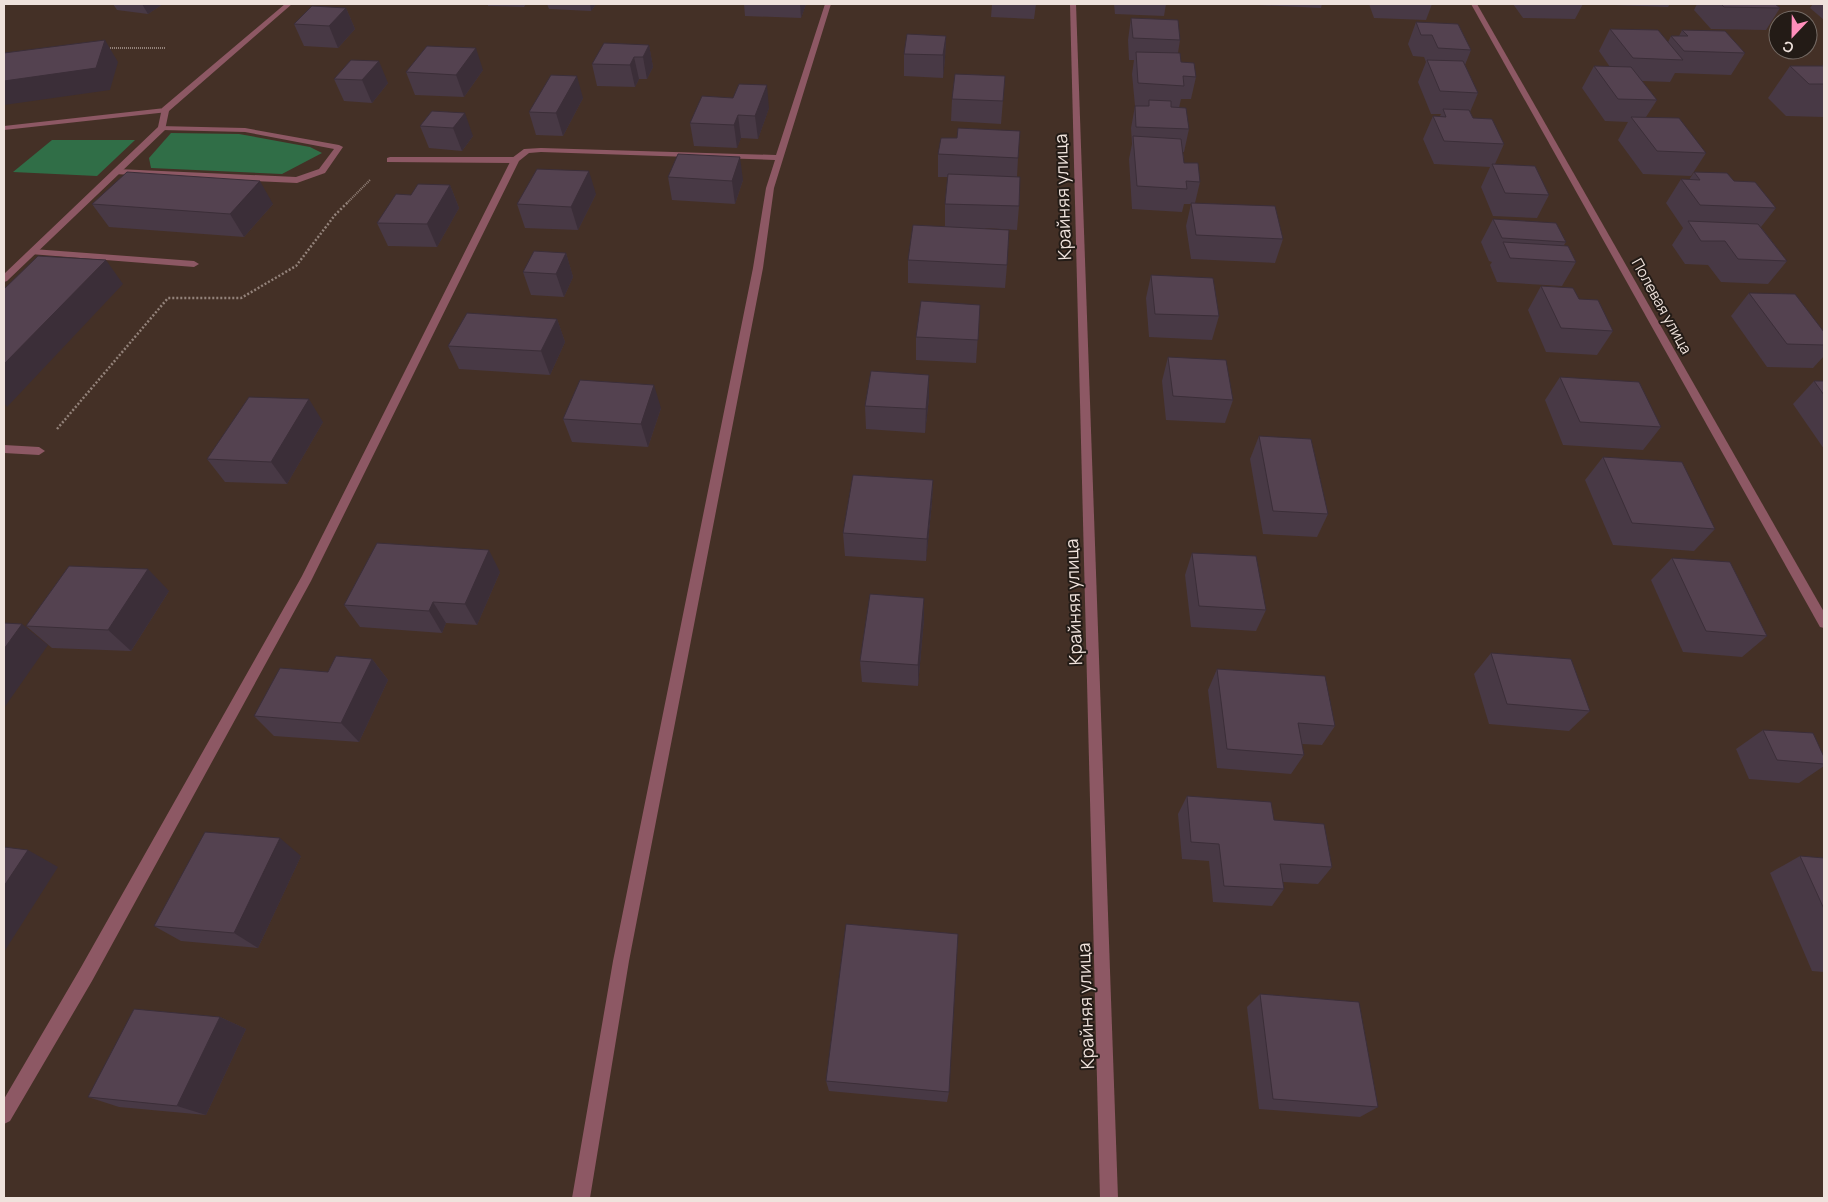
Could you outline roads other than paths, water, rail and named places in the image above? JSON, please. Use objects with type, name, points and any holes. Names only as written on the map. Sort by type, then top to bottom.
[{"type":"street","points":[[4,128],[165,110],[289,4]]},
{"type":"street","points":[[581,1198],[621,961],[754,288],[770,188],[828,4]]},
{"type":"street","name":"Крайняя улица","points":[[1074,4],[1109,1198]]},
{"type":"street","name":"Полевая улица","points":[[1474,4],[1824,622]]},
{"type":"street","points":[[4,279],[162,128],[165,110]]},
{"type":"street","points":[[117,172],[297,180],[322,171],[339,147],[245,130],[162,128]]},
{"type":"street","points":[[4,1115],[86,975],[306,578],[515,160],[527,151],[541,150],[779,158]]},
{"type":"street","points":[[390,160],[515,160]]},
{"type":"street","points":[[33,252],[194,264]]},
{"type":"street","points":[[4,448],[39,451]]}]
